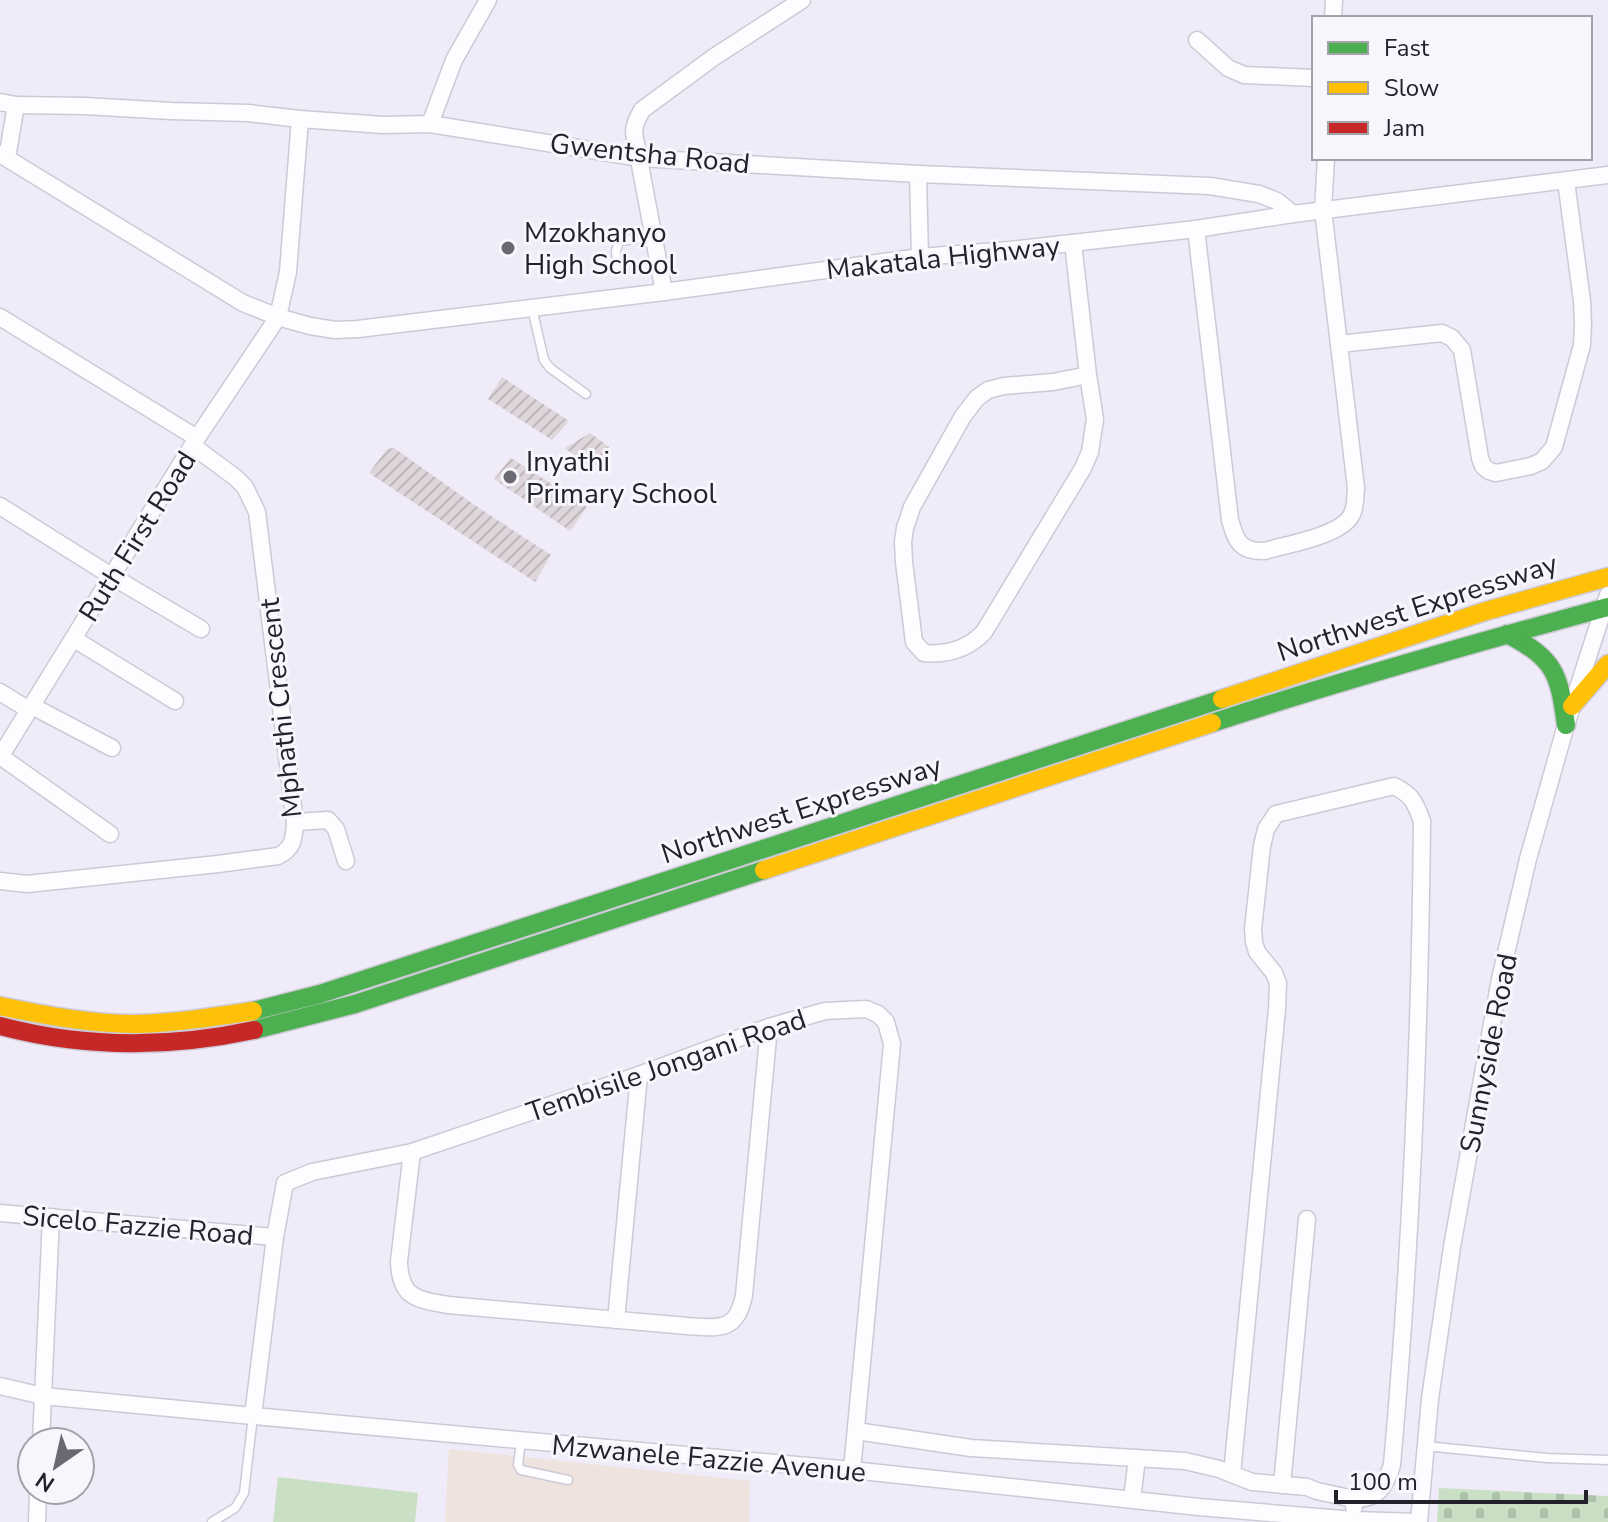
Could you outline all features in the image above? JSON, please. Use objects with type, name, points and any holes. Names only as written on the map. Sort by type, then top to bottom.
[{"type":"main road","name":"Northwest Expressway","points":[[0,1006],[59,1018],[134,1024],[247,1012],[320,994],[1486,611],[1608,577]]},
{"type":"main road","name":"Northwest Expressway","points":[[0,1026],[74,1039],[144,1044],[208,1038],[355,1004],[1304,693],[1607,603]]},
{"type":"main road","points":[[1507,634],[1527,643],[1552,665],[1563,695],[1566,725]]},
{"type":"main road","points":[[1572,706],[1608,664]]},
{"type":"street","points":[[430,124],[454,60],[488,0]]},
{"type":"street","points":[[664,292],[634,126],[642,110],[714,57],[802,0]]},
{"type":"street","points":[[1197,40],[1228,68],[1244,75],[1312,78]]},
{"type":"street","name":"Gwentsha Road","points":[[3,156],[8,104],[248,113],[383,125],[430,124],[640,158],[1210,186],[1259,194],[1277,201],[1293,214]]},
{"type":"street","points":[[278,317],[288,272],[300,119]]},
{"type":"street","name":"Makatala Highway","points":[[3,156],[243,303],[278,317],[335,330],[664,292],[920,257],[1196,229],[1608,175]]},
{"type":"street","points":[[1196,229],[1230,520],[1235,536],[1247,549],[1265,551],[1334,530],[1346,523],[1352,514],[1356,488],[1323,210],[1326,160]]},
{"type":"street","points":[[918,174],[920,257]]},
{"type":"street","points":[[1339,344],[1442,333],[1452,338],[1462,350],[1483,466],[1496,473],[1542,461],[1554,447],[1583,335],[1582,301],[1566,181]]},
{"type":"street","points":[[1073,243],[1095,419],[1090,452],[984,632],[962,649],[924,653],[914,642],[903,552],[905,528],[912,507],[963,416],[988,390],[1088,375]]},
{"type":"street","name":"Mphathi Crescent","points":[[0,317],[195,442],[245,487],[257,512],[295,822],[291,846],[278,856],[27,884],[0,881]]},
{"type":"street","name":"Ruth First Road","points":[[0,757],[195,442],[278,317]]},
{"type":"street","points":[[0,506],[201,629]]},
{"type":"street","name":"Sunnyside Road","points":[[1419,1522],[1430,1399],[1452,1247],[1500,979],[1528,859],[1566,725],[1607,603]]},
{"type":"street","points":[[74,639],[175,701]]},
{"type":"street","points":[[0,692],[112,748]]},
{"type":"street","points":[[0,757],[110,834]]},
{"type":"street","points":[[856,1431],[971,1448],[1194,1462],[1252,1482],[1307,1487],[1354,1499],[1367,1499],[1378,1492],[1392,1465],[1401,1352],[1421,942],[1422,821],[1408,793],[1394,786],[1276,814],[1266,829],[1253,929],[1257,952],[1278,983],[1277,1009],[1232,1474]]},
{"type":"street","points":[[295,822],[328,820],[336,829],[346,861]]},
{"type":"street","name":"Tembisile Jongani Road","points":[[253,1416],[275,1237],[285,1183],[323,1169],[412,1152],[769,1027],[825,1011],[866,1009],[886,1022],[892,1044],[852,1470]]},
{"type":"street","points":[[412,1152],[399,1261],[401,1282],[410,1293],[426,1301],[448,1305],[714,1328],[725,1326],[741,1311],[744,1295],[769,1027]]},
{"type":"street","points":[[616,1320],[639,1075]]},
{"type":"street","name":"Sicelo Fazzie Road","points":[[0,1213],[275,1237]]},
{"type":"street","points":[[42,1426],[51,1217]]},
{"type":"street","points":[[1282,1485],[1307,1219]]},
{"type":"street","name":"Mzwanele Fazzie Avenue","points":[[0,1386],[43,1396],[852,1470],[1132,1499],[1198,1514],[1419,1522]]},
{"type":"street","points":[[1132,1499],[1137,1458]]},
{"type":"street","points":[[1354,1499],[1354,1520]]},
{"type":"lane","points":[[617,265],[619,241],[654,237]]},
{"type":"lane","points":[[532,308],[544,360],[558,375],[586,394]]},
{"type":"lane","points":[[212,1522],[235,1508],[244,1493],[253,1416]]},
{"type":"lane","points":[[521,1441],[518,1465],[521,1470],[568,1480]]},
{"type":"lane","points":[[1425,1446],[1547,1458],[1608,1460]]},
{"type":"shaded area","points":[[449,1449],[750,1481],[749,1522],[445,1522]]},
{"type":"green space","points":[[278,1477],[418,1493],[415,1522],[273,1522]]},
{"type":"green space","points":[[1439,1488],[1608,1496],[1608,1522],[1437,1522]]},
{"type":"building","name":"Inyathi Primary School","points":[[502,377],[569,421],[552,440],[488,399]]},
{"type":"building","name":"Inyathi Primary School","points":[[590,433],[609,447],[593,470],[565,448]]},
{"type":"building","name":"Inyathi Primary School","points":[[394,448],[551,555],[535,582],[369,473],[387,449]]},
{"type":"building","points":[[511,458],[528,469],[524,473],[530,470],[587,507],[570,531],[494,479]]},
{"type":"traffic: fast","points":[[1212,723],[1409,662],[1608,607]]},
{"type":"traffic: fast","points":[[1507,634],[1535,651],[1552,669],[1561,692],[1566,725]]},
{"type":"traffic: fast","points":[[253,1011],[320,994],[1222,699]]},
{"type":"traffic: fast","points":[[254,1030],[355,1004],[764,870]]},
{"type":"traffic: slow","points":[[1222,699],[1486,611],[1608,577]]},
{"type":"traffic: slow","points":[[1572,706],[1608,664]]},
{"type":"traffic: slow","points":[[764,870],[1212,723]]},
{"type":"traffic: slow","points":[[0,1006],[50,1016],[119,1024],[180,1021],[253,1011]]},
{"type":"traffic: jam","points":[[0,1026],[63,1038],[127,1043],[191,1040],[254,1030]]},
{"type":"place","name":"Mzokhanyo High School","points":[[508,248]]},
{"type":"place","name":"Inyathi Primary School","points":[[510,477]]}]
